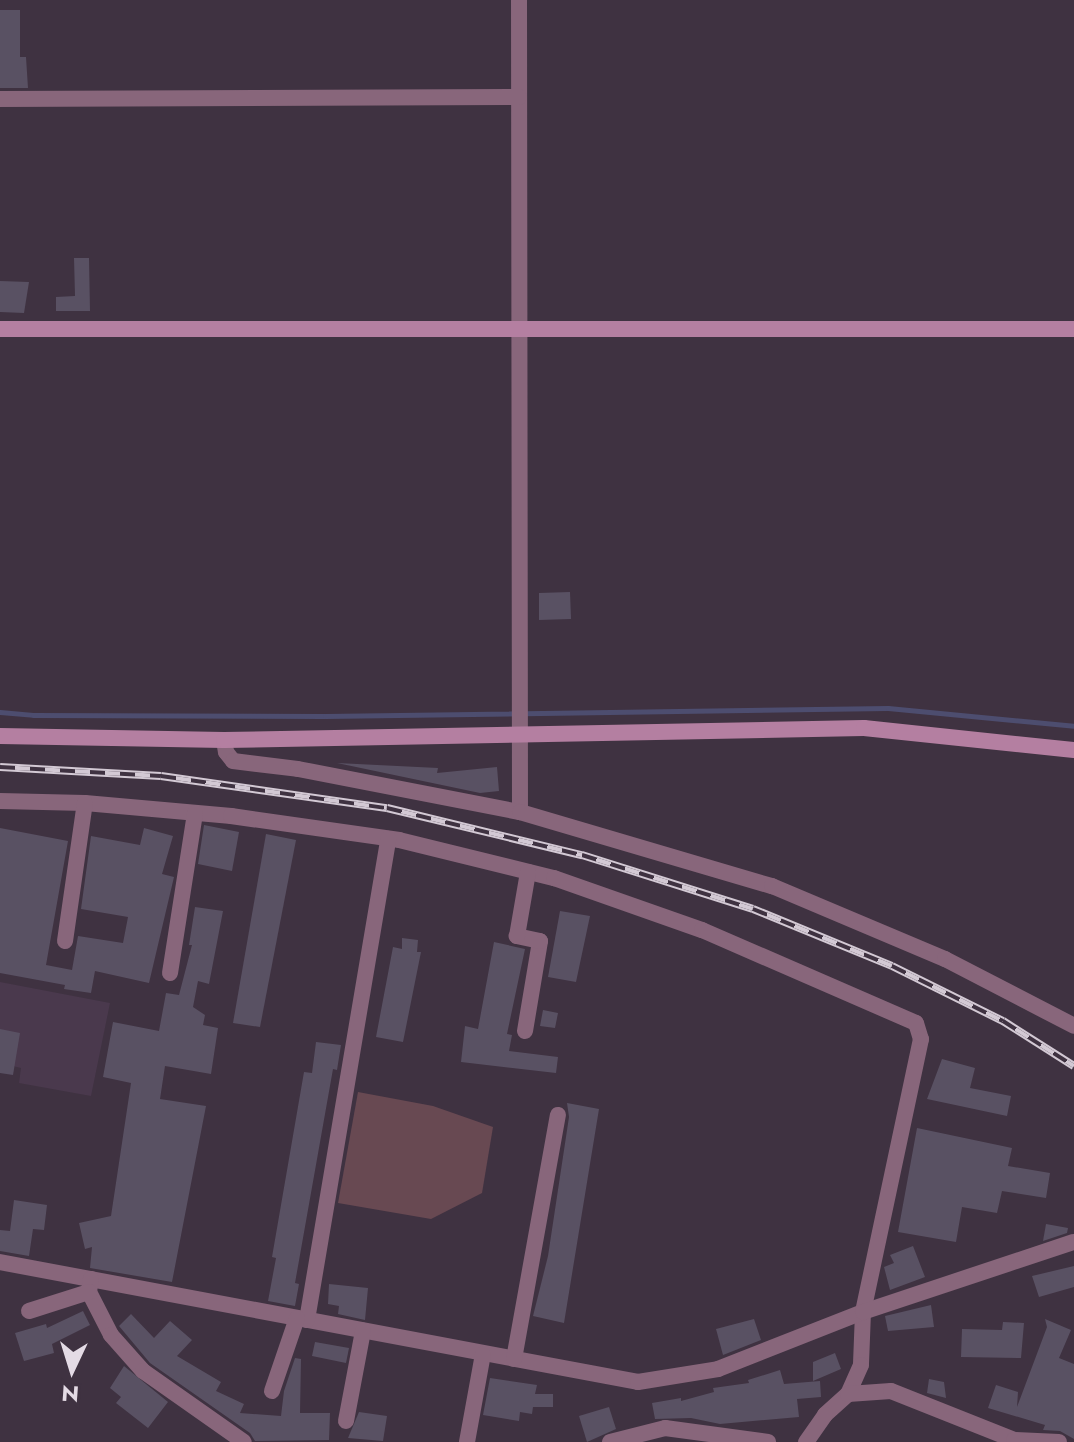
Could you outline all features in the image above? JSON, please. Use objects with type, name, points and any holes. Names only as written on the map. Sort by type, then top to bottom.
[{"type":"street","points":[[519,0],[520,812]]},
{"type":"street","points":[[0,99],[519,97]]},
{"type":"street","points":[[0,329],[1074,329]]},
{"type":"street","points":[[0,736],[224,740],[520,732],[864,728],[1074,750]]},
{"type":"street","points":[[224,740],[226,752],[233,761],[298,769],[520,812],[772,886],[945,959],[1074,1026]]},
{"type":"street","points":[[0,801],[85,803],[195,813],[388,839],[528,872],[702,930],[916,1023],[921,1039],[863,1312],[861,1365],[848,1394],[825,1415],[806,1442]]},
{"type":"street","points":[[65,941],[85,803]]},
{"type":"street","points":[[170,973],[195,813]]},
{"type":"street","points":[[272,1391],[302,1319],[388,839]]},
{"type":"street","points":[[525,1031],[540,941],[517,936],[528,872]]},
{"type":"street","points":[[514,1359],[558,1115]]},
{"type":"street","points":[[0,1262],[90,1285],[302,1319],[638,1382],[675,1378],[733,1364],[863,1312],[1074,1242]]},
{"type":"street","points":[[29,1311],[90,1285]]},
{"type":"street","points":[[90,1285],[111,1335],[143,1371],[244,1442]]},
{"type":"street","points":[[346,1421],[363,1331]]},
{"type":"street","points":[[467,1442],[483,1354]]},
{"type":"street","points":[[848,1394],[891,1391],[1014,1441],[1059,1442]]},
{"type":"street","points":[[610,1442],[665,1428],[768,1442]]},
{"type":"shaded area","points":[[0,982],[110,1003],[91,1096],[19,1083],[21,1068],[0,1063]]},
{"type":"shaded area","points":[[358,1092],[433,1106],[493,1127],[482,1193],[431,1219],[338,1203]]},
{"type":"building","points":[[0,10],[20,10],[20,57],[26,57],[28,88],[0,88]]},
{"type":"building","points":[[74,258],[89,258],[90,311],[56,311],[56,297],[75,296]]},
{"type":"building","points":[[0,281],[29,282],[24,313],[0,312]]},
{"type":"building","points":[[570,592],[571,619],[539,620],[539,593]]},
{"type":"building","points":[[337,763],[438,768],[437,773],[497,767],[499,791],[480,793]]},
{"type":"building","points":[[204,825],[239,832],[232,871],[198,864]]},
{"type":"building","points":[[0,828],[68,841],[46,965],[72,970],[78,936],[123,943],[128,917],[81,909],[91,836],[140,845],[144,828],[173,836],[162,874],[174,877],[149,983],[95,971],[91,993],[0,973]]},
{"type":"building","points":[[266,834],[296,840],[260,1027],[233,1023]]},
{"type":"building","points":[[195,907],[223,911],[209,984],[198,981],[193,1007],[205,1015],[203,1025],[218,1028],[211,1074],[165,1066],[160,1099],[206,1106],[172,1282],[90,1268],[92,1247],[85,1249],[79,1223],[111,1216],[131,1083],[103,1077],[113,1022],[159,1031],[166,993],[179,995],[192,945],[189,945]]},
{"type":"building","points":[[560,911],[590,916],[576,982],[548,977]]},
{"type":"building","points":[[402,938],[418,940],[417,952],[421,952],[403,1042],[376,1037],[393,947],[402,949]]},
{"type":"building","points":[[494,942],[525,949],[507,1034],[512,1035],[509,1051],[558,1057],[556,1073],[461,1062],[465,1026],[478,1029]]},
{"type":"building","points":[[543,1010],[558,1013],[555,1028],[540,1026]]},
{"type":"building","points":[[0,1029],[20,1033],[13,1075],[0,1073]]},
{"type":"building","points":[[316,1042],[341,1045],[337,1070],[333,1069],[295,1283],[299,1284],[295,1306],[268,1301],[276,1258],[272,1257],[304,1072],[312,1073]]},
{"type":"building","points":[[942,1059],[975,1068],[970,1088],[1011,1096],[1007,1116],[927,1099]]},
{"type":"building","points":[[567,1103],[599,1109],[564,1323],[533,1316],[548,1256],[569,1117]]},
{"type":"building","points":[[917,1128],[1012,1148],[1008,1166],[1050,1173],[1046,1198],[1002,1191],[997,1213],[962,1207],[956,1242],[898,1232]]},
{"type":"building","points":[[14,1200],[47,1205],[44,1230],[33,1229],[29,1256],[0,1251],[0,1230],[10,1231]]},
{"type":"building","points":[[1046,1224],[1068,1228],[1067,1233],[1043,1241]]},
{"type":"building","points":[[913,1246],[925,1277],[890,1290],[884,1267],[894,1263],[890,1255]]},
{"type":"building","points":[[1074,1266],[1074,1287],[1039,1297],[1032,1276]]},
{"type":"building","points":[[329,1284],[368,1288],[365,1320],[338,1314],[339,1306],[328,1304]]},
{"type":"building","points":[[931,1305],[934,1327],[888,1331],[885,1316]]},
{"type":"building","points":[[83,1311],[90,1325],[52,1344],[54,1353],[24,1361],[15,1333],[46,1324],[47,1328]]},
{"type":"building","points":[[131,1314],[154,1338],[170,1321],[192,1340],[177,1356],[221,1382],[216,1391],[244,1404],[240,1413],[281,1416],[284,1391],[295,1358],[301,1359],[300,1413],[330,1413],[329,1440],[255,1441],[250,1433],[150,1363],[119,1326]]},
{"type":"building","points":[[754,1319],[761,1340],[723,1355],[716,1329]]},
{"type":"building","points":[[1045,1319],[1071,1330],[1059,1358],[1074,1364],[1074,1439],[1060,1431],[1043,1430],[1045,1425],[988,1408],[996,1385],[1018,1392],[1017,1407],[1047,1327]]},
{"type":"building","points":[[1003,1322],[1024,1323],[1021,1358],[961,1357],[962,1329],[1002,1330]]},
{"type":"building","points":[[315,1342],[349,1348],[346,1363],[312,1356]]},
{"type":"building","points":[[835,1353],[841,1369],[813,1381],[813,1362]]},
{"type":"building","points":[[124,1366],[168,1402],[148,1428],[116,1403],[121,1397],[110,1388]]},
{"type":"building","points":[[780,1370],[784,1384],[820,1381],[821,1397],[797,1399],[799,1417],[720,1424],[691,1418],[655,1419],[652,1403],[681,1398],[681,1401],[714,1392],[713,1388],[749,1383],[748,1380]]},
{"type":"building","points":[[490,1378],[537,1385],[535,1394],[553,1394],[553,1407],[533,1407],[532,1414],[520,1412],[519,1421],[483,1415]]},
{"type":"building","points":[[929,1379],[944,1382],[946,1398],[927,1393]]},
{"type":"building","points":[[609,1407],[616,1429],[587,1442],[579,1416]]},
{"type":"building","points":[[359,1412],[387,1416],[383,1441],[348,1438]]},
{"type":"waterway","points":[[0,712],[33,715],[325,716],[888,708],[1074,726]]},
{"type":"railway","points":[[0,767],[161,776],[387,808],[582,855],[753,909],[892,966],[1003,1021],[1074,1066]]}]
